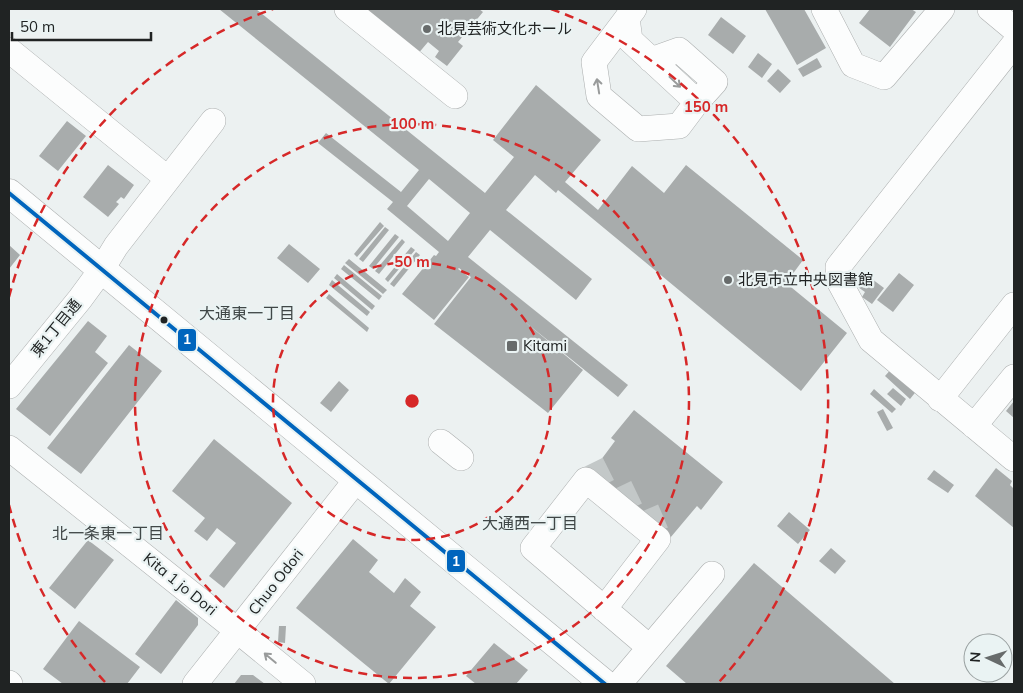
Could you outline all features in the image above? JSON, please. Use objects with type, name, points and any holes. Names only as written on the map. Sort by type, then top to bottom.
[{"type":"highway","points":[[9,193],[605,684]]},
{"type":"street","points":[[347,9],[455,96]]},
{"type":"street","points":[[824,9],[854,65],[884,77],[942,9]]},
{"type":"street","points":[[990,9],[1014,29]]},
{"type":"street","points":[[631,13],[630,40],[697,102],[679,126],[638,129],[599,96],[594,62],[631,13]]},
{"type":"street","points":[[1014,44],[838,266],[839,281],[871,340],[1014,459]]},
{"type":"street","points":[[9,50],[168,179]]},
{"type":"street","name":"東1丁目通","points":[[9,386],[102,268],[116,246],[213,121]]},
{"type":"street","points":[[940,399],[1014,305]]},
{"type":"street","points":[[974,426],[1014,377]]},
{"type":"street","points":[[441,442],[461,458]]},
{"type":"street","name":"Kita 1 jo Dori","points":[[9,448],[303,684]]},
{"type":"street","name":"Chuo Odori","points":[[195,684],[357,479]]},
{"type":"street","points":[[604,609],[658,539],[586,480],[533,548],[604,609],[649,647]]},
{"type":"street","points":[[619,684],[712,574]]},
{"type":"building","points":[[219,9],[256,9],[485,193],[514,157],[493,140],[536,85],[601,140],[565,182],[598,210],[632,166],[664,193],[686,165],[803,260],[786,283],[847,333],[801,391],[558,190],[556,193],[535,175],[506,210],[592,279],[576,300],[490,230],[468,257],[628,385],[618,397],[519,317],[583,370],[548,413],[434,324],[471,277],[458,269],[469,277],[434,320],[402,294],[434,255],[436,256],[439,252],[387,209],[393,202],[318,143],[326,133],[401,192],[419,170]],"holes":[[[429,179],[470,213],[448,241],[407,206]]]},
{"type":"building","name":"北見芸術文化ホール","points":[[360,9],[479,9],[483,12],[458,42],[463,46],[447,66],[435,57],[439,51],[428,42],[417,55]]},
{"type":"building","points":[[765,9],[804,9],[826,48],[797,65]]},
{"type":"building","points":[[870,9],[911,9],[916,12],[890,47],[859,23]]},
{"type":"building","points":[[721,17],[746,36],[733,54],[708,35]]},
{"type":"building","points":[[758,53],[772,64],[762,78],[748,67]]},
{"type":"building","points":[[817,58],[822,67],[803,77],[798,69]]},
{"type":"building","points":[[778,69],[791,81],[780,93],[767,81]]},
{"type":"building","points":[[67,121],[86,136],[58,171],[39,156]]},
{"type":"building","points":[[108,165],[134,185],[124,199],[121,197],[116,202],[119,204],[108,217],[83,197]]},
{"type":"building","points":[[380,222],[384,226],[357,257],[354,254]]},
{"type":"building","points":[[385,227],[389,230],[363,262],[359,259]]},
{"type":"building","points":[[395,234],[399,237],[373,269],[369,266]]},
{"type":"building","points":[[402,239],[405,242],[379,274],[375,271]]},
{"type":"building","points":[[289,244],[320,269],[308,283],[277,258]]},
{"type":"building","points":[[9,245],[20,255],[9,269]]},
{"type":"building","points":[[411,247],[415,250],[388,282],[385,279]]},
{"type":"building","points":[[416,252],[420,255],[394,287],[390,284]]},
{"type":"building","points":[[349,259],[387,290],[383,294],[345,263]]},
{"type":"building","points":[[344,265],[382,296],[379,300],[341,269]]},
{"type":"building","points":[[864,273],[884,288],[872,304],[862,297],[865,292],[855,285]]},
{"type":"building","points":[[899,273],[914,285],[893,312],[877,300]]},
{"type":"building","points":[[337,274],[375,306],[372,310],[334,278]]},
{"type":"building","points":[[332,280],[370,312],[367,316],[329,285]]},
{"type":"building","points":[[329,294],[369,328],[367,332],[326,298]]},
{"type":"building","points":[[88,321],[107,336],[95,352],[108,363],[50,436],[16,409]]},
{"type":"building","points":[[129,345],[162,371],[81,474],[47,448]]},
{"type":"building","points":[[893,367],[918,389],[910,399],[885,376]]},
{"type":"building","points":[[339,381],[349,390],[331,412],[320,403]]},
{"type":"building","points":[[893,388],[906,399],[901,406],[887,394]]},
{"type":"building","points":[[874,389],[896,409],[892,413],[870,394]]},
{"type":"building","points":[[1014,401],[1014,418],[1006,411]]},
{"type":"building","points":[[883,409],[893,428],[887,431],[877,412]]},
{"type":"building","points":[[634,410],[723,482],[701,510],[697,506],[665,544],[586,480],[615,441],[611,438]]},
{"type":"building","points":[[214,439],[292,503],[224,588],[209,576],[236,543],[217,528],[207,541],[194,531],[205,518],[172,491]]},
{"type":"building","points":[[996,468],[1012,481],[1010,485],[1014,489],[1014,528],[975,496]]},
{"type":"building","points":[[934,470],[954,485],[948,493],[927,479]]},
{"type":"building","points":[[789,512],[810,530],[798,544],[777,526]]},
{"type":"building","points":[[353,539],[378,560],[369,572],[394,593],[405,578],[421,592],[410,606],[436,627],[389,684],[296,608]]},
{"type":"building","points":[[88,540],[114,560],[75,609],[49,588]]},
{"type":"building","points":[[831,548],[846,561],[835,574],[819,561]]},
{"type":"building","points":[[754,563],[895,684],[687,684],[666,666]]},
{"type":"building","points":[[176,600],[198,618],[198,625],[161,674],[135,654]]},
{"type":"building","points":[[79,621],[140,667],[127,684],[63,684],[43,669]]},
{"type":"building","points":[[279,626],[286,626],[285,643],[278,642]]},
{"type":"building","points":[[494,643],[528,670],[516,684],[476,684],[466,676]]},
{"type":"building","points":[[241,675],[253,675],[265,684],[234,684]]},
{"type":"tunnel","points":[[586,480],[610,468]]},
{"type":"tunnel","points":[[614,503],[637,492]]},
{"type":"tunnel","points":[[642,525],[663,516]]},
{"type":"transit line","name":"1","points":[[9,193],[605,684]]},
{"type":"place","name":"北見芸術文化ホール","points":[[427,29]]},
{"type":"place","name":"北見市立中央図書館","points":[[728,280]]},
{"type":"place","name":"Kitami","points":[[512,346]]},
{"type":"district","name":"大通東一丁目","points":[[247,313]]},
{"type":"district","name":"大通西一丁目","points":[[530,523]]},
{"type":"district","name":"北一条東一丁目","points":[[108,533]]}]
